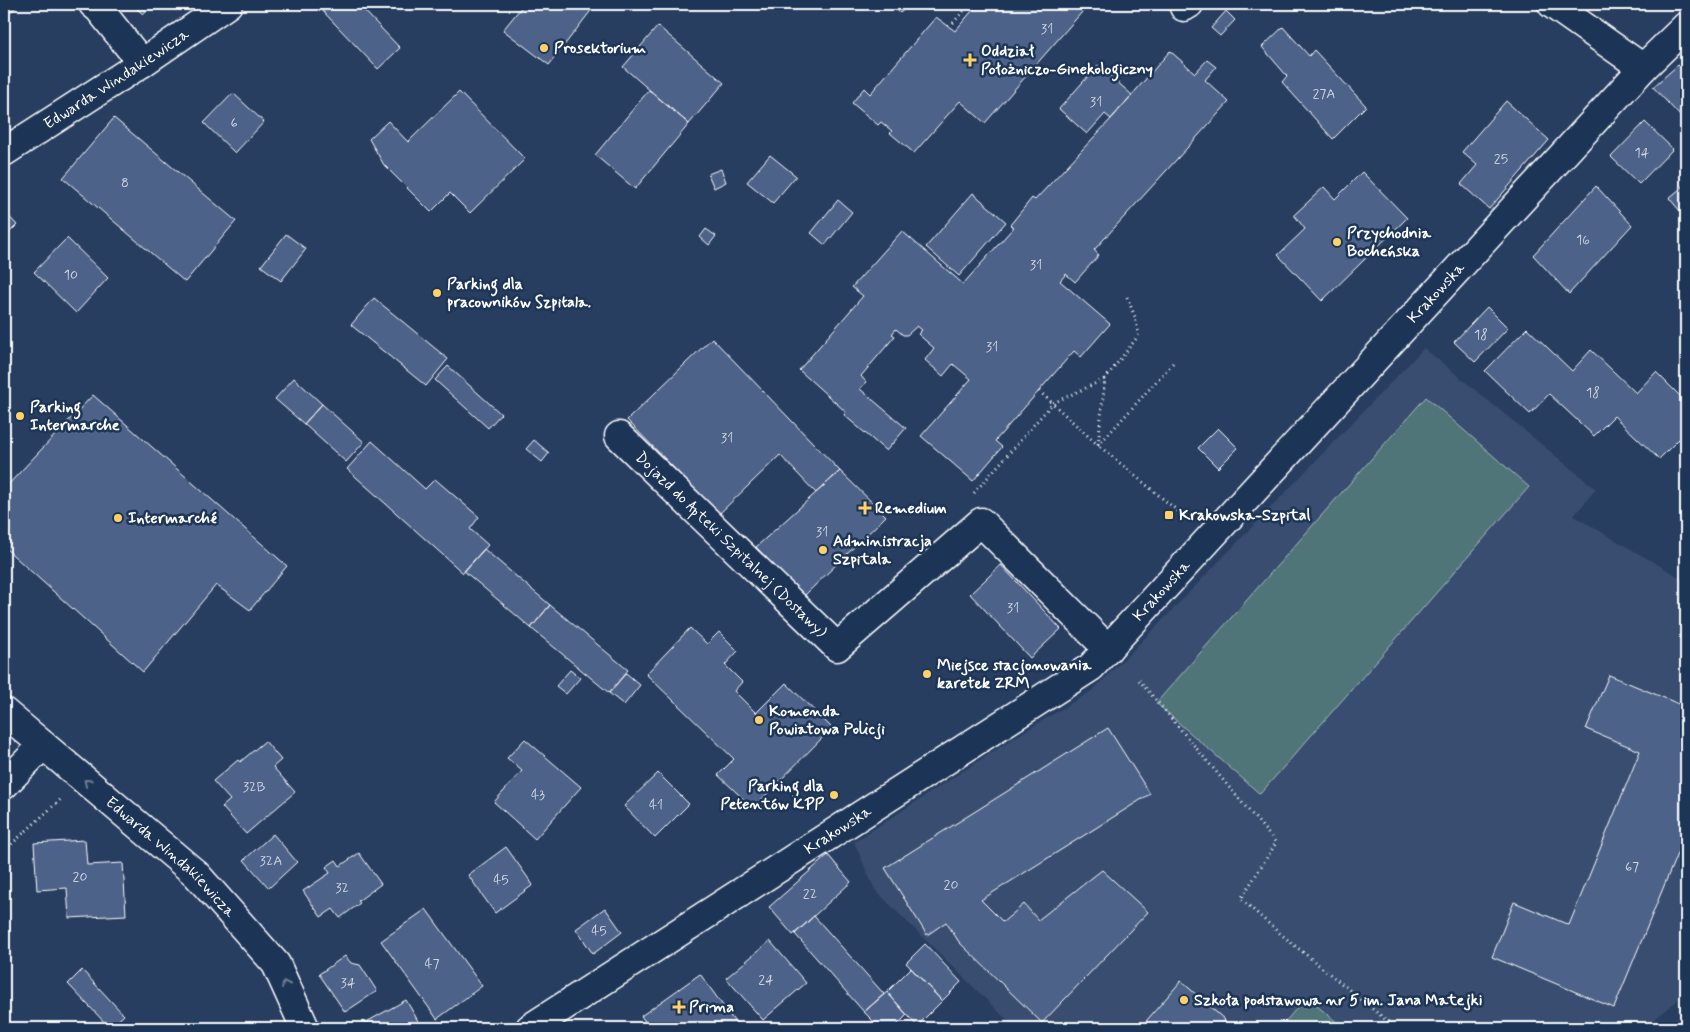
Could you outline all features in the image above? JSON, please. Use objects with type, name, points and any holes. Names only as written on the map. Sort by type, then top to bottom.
[{"type":"street","points":[[93,4],[142,63]]},
{"type":"street","name":"Edwarda Windakiewicza","points":[[4,152],[142,63],[228,4]]},
{"type":"street","points":[[1552,4],[1643,68]]},
{"type":"street","name":"Krakowska","points":[[530,1028],[1092,668],[1643,68],[1686,26]]},
{"type":"street","name":"Dojazd do Apteki Szpitalnej (Dostawy)","points":[[619,436],[838,647],[981,522],[1108,649]]},
{"type":"street","name":"Edwarda Windakiewicza","points":[[4,712],[196,874],[276,964],[306,1028]]},
{"type":"street","points":[[4,785],[43,745]]},
{"type":"path","points":[[952,24],[970,4]]},
{"type":"path","points":[[970,497],[1053,403],[1105,379],[1140,335],[1126,297]]},
{"type":"path","points":[[1098,445],[1173,363]]},
{"type":"path","points":[[1098,445],[1105,379]]},
{"type":"path","points":[[1039,391],[1098,445],[1185,517]]},
{"type":"path","points":[[1139,680],[1276,843],[1241,899],[1284,938],[1396,1028]]},
{"type":"path","points":[[4,851],[83,779]]},
{"type":"shaded area","points":[[1424,348],[1596,489],[1574,516],[1686,581],[1686,987],[1678,1000],[1644,1028],[1015,1028],[875,890],[854,842],[1017,736],[1093,690]]},
{"type":"green space","points":[[1426,397],[1529,487],[1260,794],[1156,703]]},
{"type":"green space","points":[[1306,997],[1344,1028],[1280,1028]]},
{"type":"building","points":[[4,4],[19,4],[4,18]]},
{"type":"building","points":[[131,4],[153,4],[143,14]]},
{"type":"building","points":[[316,4],[358,4],[400,48],[378,69]]},
{"type":"building","name":"Prosektorium","points":[[524,4],[596,4],[549,65],[503,30]]},
{"type":"building","points":[[890,4],[910,4],[900,13]]},
{"type":"building","name":"Oddział Położniczo-Ginekologiczny","points":[[978,4],[1089,4],[985,123],[960,101],[914,153],[890,133],[892,131],[881,122],[878,125],[852,103],[864,88],[870,94],[936,17],[955,31]]},
{"type":"building","points":[[1226,11],[1235,20],[1220,36],[1211,28]]},
{"type":"building","points":[[658,26],[724,83],[689,124],[623,67]]},
{"type":"building","points":[[1283,27],[1309,56],[1314,50],[1366,106],[1333,139],[1282,82],[1287,76],[1262,47]]},
{"type":"building","points":[[1170,51],[1195,73],[1207,60],[1216,67],[1205,80],[1229,102],[1094,250],[1099,255],[1075,282],[1066,274],[1060,281],[1110,324],[1081,357],[1074,351],[995,441],[1002,447],[973,481],[921,436],[971,379],[953,364],[943,376],[925,360],[934,348],[918,334],[922,330],[917,326],[907,335],[903,335],[896,329],[892,334],[895,336],[861,376],[866,382],[860,389],[906,428],[886,451],[844,415],[846,412],[799,370],[863,296],[852,287],[902,231],[963,284],[1014,227],[1010,225],[1032,198],[1035,200],[1111,119]]},
{"type":"building","points":[[1686,58],[1686,115],[1682,118],[1653,87]]},
{"type":"building","points":[[1098,65],[1132,95],[1111,119],[1105,114],[1087,134],[1059,109]]},
{"type":"building","points":[[649,90],[689,124],[635,189],[595,155]]},
{"type":"building","points":[[459,92],[525,159],[470,213],[450,193],[431,212],[384,165],[369,139],[388,121],[408,142]]},
{"type":"building","points":[[233,93],[264,122],[235,153],[204,123]]},
{"type":"building","points":[[1506,101],[1549,140],[1489,209],[1461,184],[1477,165],[1462,152]]},
{"type":"building","points":[[114,118],[236,221],[185,282],[63,178]]},
{"type":"building","points":[[1645,122],[1673,149],[1639,184],[1611,157]]},
{"type":"building","points":[[770,155],[796,176],[773,203],[747,182]]},
{"type":"building","points":[[721,169],[726,182],[714,188],[708,174]]},
{"type":"building","name":"Przychodnia Bocheńska","points":[[1362,172],[1407,218],[1322,301],[1278,255],[1305,229],[1294,215],[1324,187],[1335,199]]},
{"type":"building","points":[[1686,184],[1686,218],[1669,198]]},
{"type":"building","points":[[1596,186],[1632,225],[1569,294],[1533,255]]},
{"type":"building","points":[[973,193],[1006,222],[959,276],[926,247]]},
{"type":"building","points":[[838,200],[852,212],[825,245],[811,233]]},
{"type":"building","points":[[4,211],[17,225],[4,238]]},
{"type":"building","points":[[706,229],[716,236],[709,245],[700,237]]},
{"type":"building","points":[[286,234],[306,249],[281,281],[261,266]]},
{"type":"building","points":[[67,238],[108,278],[76,313],[34,272]]},
{"type":"building","points":[[374,298],[448,359],[426,386],[351,325]]},
{"type":"building","points":[[1487,307],[1508,328],[1475,362],[1454,342]]},
{"type":"building","points":[[1527,328],[1572,371],[1591,350],[1636,393],[1656,372],[1686,402],[1686,446],[1679,439],[1659,459],[1614,416],[1594,436],[1549,394],[1530,414],[1485,371]]},
{"type":"building","points":[[712,338],[840,471],[816,493],[780,455],[719,514],[627,420]]},
{"type":"building","points":[[448,366],[501,414],[488,428],[435,380]]},
{"type":"building","points":[[294,378],[322,404],[304,424],[275,399]]},
{"type":"building","name":"Intermarché","points":[[93,395],[287,566],[250,610],[216,585],[143,672],[4,547],[4,489]]},
{"type":"building","points":[[322,404],[364,442],[346,462],[304,424]]},
{"type":"building","points":[[1218,428],[1238,448],[1218,468],[1198,448]]},
{"type":"building","points":[[534,440],[549,453],[542,462],[526,449]]},
{"type":"building","points":[[372,441],[425,489],[435,479],[479,517],[470,529],[488,545],[463,573],[347,469]]},
{"type":"building","points":[[840,471],[886,516],[803,597],[756,547]]},
{"type":"building","points":[[484,549],[550,605],[531,628],[464,571]]},
{"type":"building","points":[[1001,565],[1061,629],[1030,658],[970,594]]},
{"type":"building","points":[[550,605],[628,670],[609,693],[531,628]]},
{"type":"building","name":"Komenda Powiatowa Policji","points":[[690,628],[707,644],[719,632],[738,651],[725,665],[742,682],[734,691],[756,713],[786,683],[832,728],[753,808],[718,775],[734,759],[646,674]]},
{"type":"building","points":[[570,670],[580,678],[566,694],[556,686]]},
{"type":"building","points":[[626,673],[640,685],[624,705],[609,693]]},
{"type":"building","points":[[1609,675],[1686,707],[1686,832],[1614,1008],[1492,957],[1514,902],[1569,925],[1640,751],[1586,729]]},
{"type":"building","points":[[1108,728],[1150,794],[981,900],[1003,922],[1024,904],[1038,920],[1102,870],[1148,912],[1042,1023],[959,942],[946,922],[927,935],[885,868]]},
{"type":"building","points":[[525,739],[581,787],[535,839],[494,802],[522,771],[507,758]]},
{"type":"building","points":[[265,741],[281,760],[273,767],[295,792],[246,834],[222,807],[230,800],[213,781]]},
{"type":"building","points":[[658,773],[689,804],[655,838],[624,806]]},
{"type":"building","points":[[273,834],[297,862],[269,888],[244,860]]},
{"type":"building","points":[[85,840],[87,865],[123,863],[126,915],[69,918],[67,888],[37,890],[34,843]]},
{"type":"building","points":[[506,847],[533,885],[495,913],[468,875]]},
{"type":"building","points":[[359,853],[381,884],[358,901],[360,903],[340,918],[333,909],[321,917],[303,891],[330,873],[326,867],[336,860],[340,866]]},
{"type":"building","points":[[828,855],[851,882],[793,935],[769,907]]},
{"type":"building","points":[[605,908],[622,932],[593,954],[576,929]]},
{"type":"building","points":[[426,909],[482,986],[437,1019],[381,941]]},
{"type":"building","points":[[814,916],[884,994],[864,1012],[795,934]]},
{"type":"building","points":[[770,941],[806,983],[763,1020],[726,978]]},
{"type":"building","points":[[925,944],[961,982],[942,1001],[906,963]]},
{"type":"building","points":[[345,956],[351,963],[360,965],[377,991],[345,1012],[319,974]]},
{"type":"building","points":[[911,968],[942,1001],[917,1026],[887,992]]},
{"type":"building","points":[[82,970],[124,1015],[110,1028],[68,984]]},
{"type":"building","points":[[700,974],[737,1025],[733,1028],[650,1028],[641,1016]]},
{"type":"building","name":"Szkoła podstawowa nr 5 im. Jana Matejki","points":[[1181,981],[1225,1020],[1217,1028],[1140,1028]]},
{"type":"building","points":[[887,992],[907,1015],[894,1028],[880,1028],[864,1012]]},
{"type":"building","points":[[406,1000],[422,1028],[363,1028],[361,1025]]},
{"type":"place","name":"Prosektorium","points":[[544,48]]},
{"type":"place","name":"Oddział Położniczo-Ginekologiczny","points":[[970,60]]},
{"type":"place","name":"Przychodnia Bocheńska","points":[[1337,242]]},
{"type":"place","name":"Parking dla pracowników Szpitala.","points":[[437,293]]},
{"type":"place","name":"Parking Intermarche","points":[[20,416]]},
{"type":"place","name":"Remedium","points":[[865,508]]},
{"type":"place","name":"Krakowska-Szpital","points":[[1169,515]]},
{"type":"place","name":"Intermarché","points":[[118,518]]},
{"type":"place","name":"Administracja Szpitala","points":[[823,550]]},
{"type":"place","name":"Miejsce stacjonowania karetek ZRM","points":[[927,674]]},
{"type":"place","name":"Komenda Powiatowa Policji","points":[[759,720]]},
{"type":"place","name":"Parking dla Petentów KPP","points":[[834,795]]},
{"type":"place","name":"Szkoła podstawowa nr 5 im. Jana Matejki","points":[[1184,1000]]},
{"type":"place","name":"Prima","points":[[679,1007]]}]
